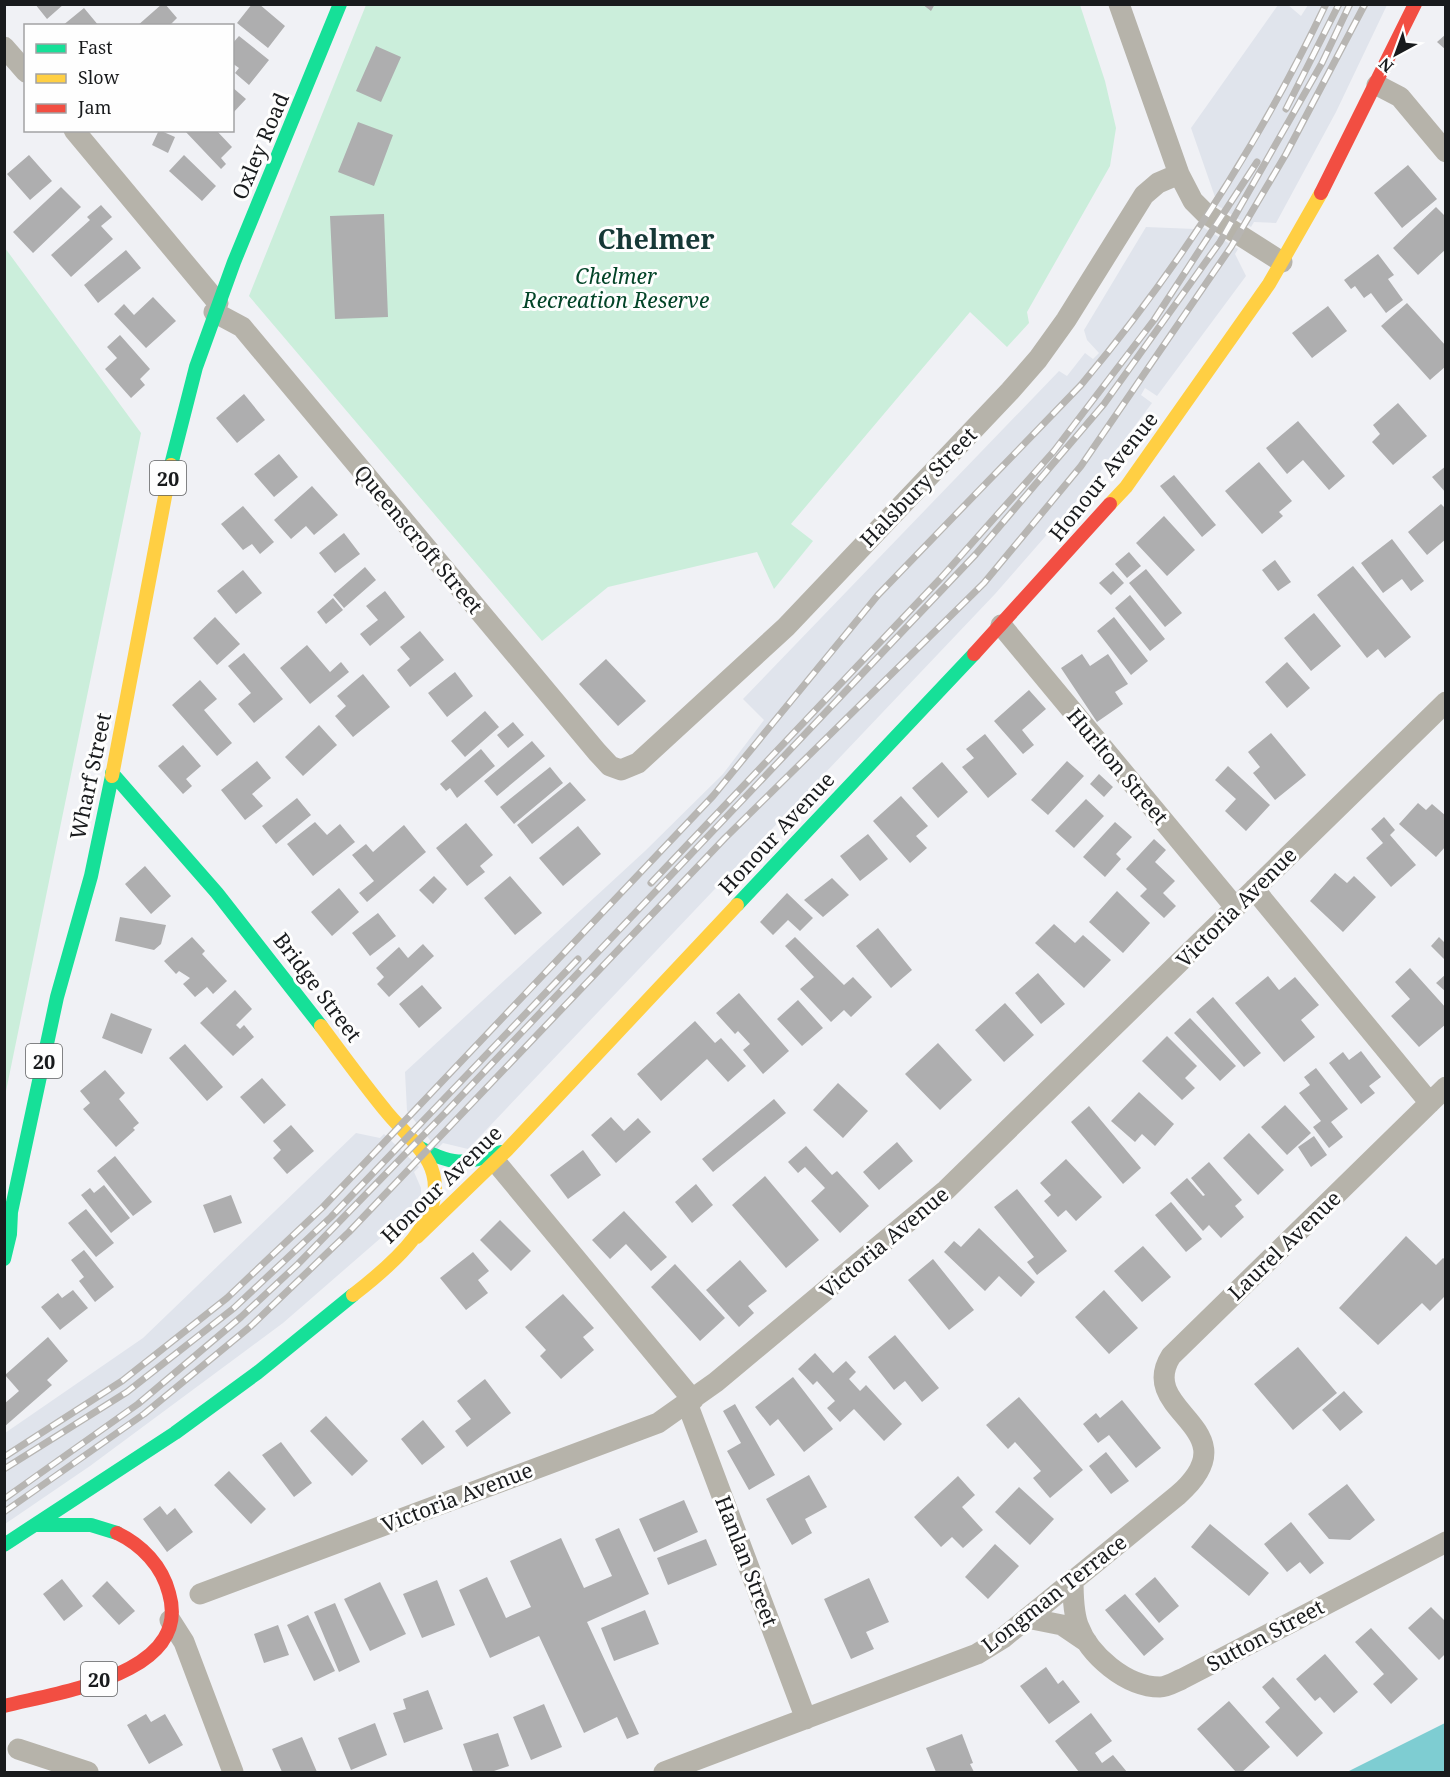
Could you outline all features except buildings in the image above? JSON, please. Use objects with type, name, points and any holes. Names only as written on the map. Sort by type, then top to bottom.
[{"type":"main road","name":"Oxley Road","points":[[216,307],[340,4]]},
{"type":"main road","name":"Honour Avenue","points":[[4,1545],[186,1428],[327,1317],[410,1245],[501,1155],[1001,625],[1126,487],[1255,308],[1377,85],[1415,4]]},
{"type":"main road","name":"Wharf Street","points":[[4,1259],[10,1234],[8,1212],[10,1189],[57,997],[91,876],[163,497],[196,366],[216,307]]},
{"type":"main road","name":"Bridge Street","points":[[112,773],[242,921],[388,1115],[417,1146],[430,1168],[435,1188],[431,1204],[410,1245]]},
{"type":"main road","points":[[417,1146],[445,1162],[458,1165],[501,1155]]},
{"type":"main road","name":"20","points":[[4,1706],[111,1675],[141,1663],[159,1646],[171,1620],[172,1600],[165,1579],[149,1557],[131,1541],[112,1530],[93,1525],[36,1525]]},
{"type":"street","points":[[1119,4],[1179,174],[1198,208],[1282,262]]},
{"type":"street","points":[[4,47],[24,70]]},
{"type":"street","points":[[1377,85],[1400,97],[1446,152]]},
{"type":"street","name":"Queenscroft Street","points":[[76,132],[216,307],[242,327],[597,753],[610,766],[621,770]]},
{"type":"street","name":"Halsbury Street","points":[[621,770],[638,763],[786,627],[1016,384],[1066,320],[1139,201],[1154,185],[1179,174]]},
{"type":"street","name":"Hurlton Street","points":[[1001,625],[1235,907]]},
{"type":"street","name":"Victoria Avenue","points":[[200,1594],[658,1423],[690,1402],[946,1190],[1446,702]]},
{"type":"street","points":[[1254,889],[1430,1103]]},
{"type":"street","name":"Laurel Avenue","points":[[1184,1415],[1168,1395],[1164,1381],[1166,1366],[1174,1353],[1446,1088]]},
{"type":"street","name":"Hanlan Street","points":[[501,1155],[690,1402],[806,1719]]},
{"type":"street","name":"Longman Terrace","points":[[664,1773],[977,1654],[1027,1618],[1178,1495],[1198,1474],[1204,1461],[1204,1447],[1197,1432],[1184,1415]]},
{"type":"street","name":"Sutton Street","points":[[1073,1579],[1076,1618],[1090,1644],[1107,1664],[1120,1673],[1149,1685],[1165,1686],[1446,1542]]},
{"type":"street","name":"Sutton Street","points":[[1027,1618],[1062,1625],[1090,1644]]},
{"type":"street","points":[[171,1620],[184,1642],[233,1773]]},
{"type":"street","points":[[18,1749],[88,1773]]},
{"type":"shaded area","points":[[1278,5],[1288,5],[1301,16],[1308,5],[1387,5],[1336,112],[1276,223],[1254,222],[1251,227],[1212,202],[1215,197],[1191,128]]},
{"type":"shaded area","points":[[1198,224],[1238,249],[1235,254],[1246,276],[1157,396],[1145,388],[1141,395],[1152,403],[1092,483],[995,594],[468,1149],[443,1143],[437,1149],[407,1111],[405,1072],[645,851],[723,774],[764,720],[743,699],[1059,371],[1067,376],[1085,353],[1093,359],[1099,353],[1087,340],[1084,330],[1146,227],[1195,229]]},
{"type":"shaded area","points":[[356,1133],[380,1138],[384,1134],[419,1167],[414,1172],[421,1188],[421,1203],[283,1323],[90,1466],[5,1524],[5,1433],[143,1338]]},
{"type":"green space","name":"Chelmer Recreation Reserve","points":[[366,5],[1080,5],[1105,81],[1116,128],[1110,166],[1027,312],[1029,323],[1007,347],[970,312],[791,524],[813,541],[774,589],[757,552],[608,587],[542,641],[249,296]]},
{"type":"green space","points":[[5,248],[141,433],[5,1096]]},
{"type":"water","points":[[1445,1723],[1445,1772],[1347,1772]]},
{"type":"railway","points":[[4,1457],[122,1381],[227,1298],[323,1207],[713,796],[878,595],[1081,385],[1117,341],[1216,202],[1274,105],[1326,4]]},
{"type":"railway","points":[[1286,109],[1339,4]]},
{"type":"railway","points":[[4,1499],[138,1404],[241,1317],[298,1264],[447,1111],[976,554],[1104,404],[1220,242],[1322,63],[1350,4]]},
{"type":"railway","points":[[4,1512],[144,1414],[251,1326],[349,1232],[725,838],[984,583],[1081,466],[1231,247],[1286,154],[1365,4]]},
{"type":"railway","points":[[651,883],[940,579],[1054,451],[1154,320],[1257,162]]},
{"type":"railway","points":[[4,1469],[127,1392],[234,1308],[331,1217],[578,959]]},
{"type":"traffic: fast","points":[[171,465],[196,367],[234,262],[340,4]]},
{"type":"traffic: fast","points":[[737,905],[974,654]]},
{"type":"traffic: fast","points":[[112,773],[217,893],[321,1026]]},
{"type":"traffic: fast","points":[[4,1259],[10,1234],[11,1212],[57,997],[91,876],[112,776]]},
{"type":"traffic: fast","points":[[417,1146],[439,1157],[458,1161],[468,1161],[501,1152]]},
{"type":"traffic: fast","points":[[4,1545],[175,1433],[257,1373],[353,1295]]},
{"type":"traffic: fast","points":[[36,1525],[91,1525],[117,1533]]},
{"type":"traffic: slow","points":[[1110,504],[1126,487],[1269,284],[1321,193]]},
{"type":"traffic: slow","points":[[112,776],[171,465]]},
{"type":"traffic: slow","points":[[417,1237],[507,1150],[737,905]]},
{"type":"traffic: slow","points":[[321,1026],[385,1110],[419,1148],[429,1163],[435,1182],[433,1201],[426,1220],[414,1238],[383,1270],[353,1295]]},
{"type":"traffic: jam","points":[[1321,193],[1415,4]]},
{"type":"traffic: jam","points":[[974,654],[1110,504]]},
{"type":"traffic: jam","points":[[4,1706],[86,1686],[116,1675],[142,1661],[161,1643],[171,1621],[166,1583],[150,1557],[117,1533]]},
{"type":"district","name":"Chelmer","points":[[656,238]]}]
